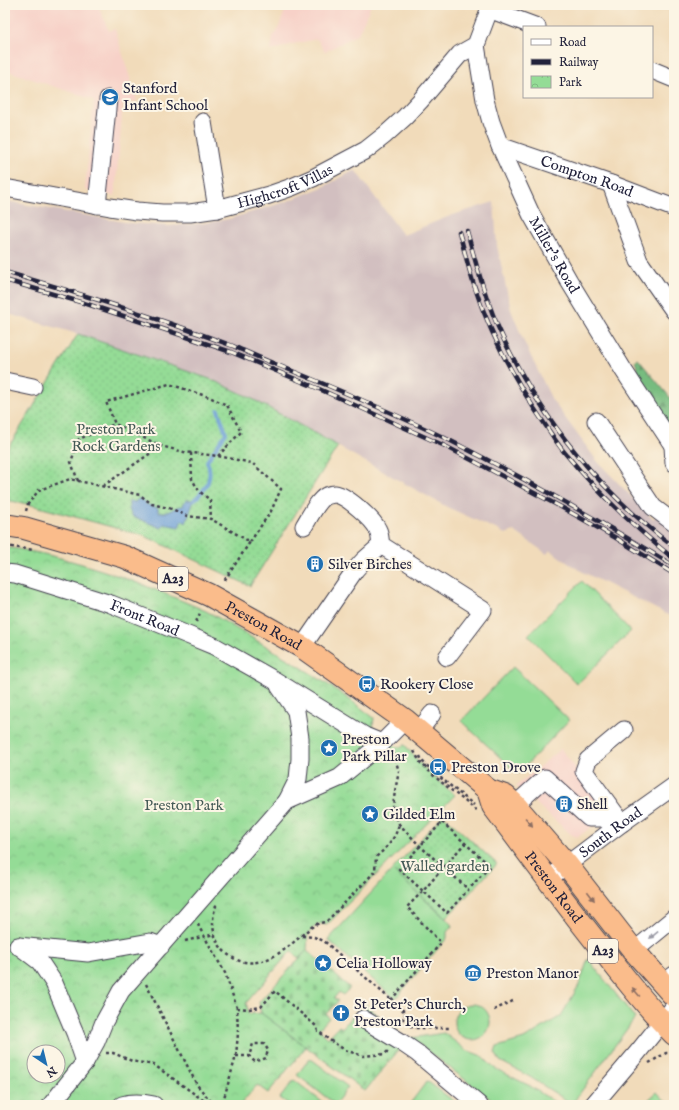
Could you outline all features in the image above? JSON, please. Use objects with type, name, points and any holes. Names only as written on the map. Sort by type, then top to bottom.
[{"type":"highway","name":"Preston Road","points":[[14,527],[125,557],[209,595],[302,647],[412,726],[488,790],[504,796],[515,805],[567,865],[634,951],[670,985]]},
{"type":"highway","name":"Preston Road","points":[[488,790],[493,806],[571,911],[618,970],[670,1021]]},
{"type":"street","points":[[476,45],[490,7],[535,26]]},
{"type":"street","name":"Miller's Road","points":[[476,45],[485,100],[491,122],[500,146],[535,221],[569,281],[620,365],[674,446]]},
{"type":"street","name":"Highcroft Villas","points":[[5,188],[97,205],[162,213],[190,213],[239,204],[292,187],[335,167],[366,150],[405,117],[460,54],[476,45]]},
{"type":"street","points":[[653,70],[674,79]]},
{"type":"street","points":[[97,205],[108,99]]},
{"type":"street","points":[[203,122],[218,209]]},
{"type":"street","name":"Compton Road","points":[[500,146],[611,184],[674,208]]},
{"type":"street","points":[[611,184],[639,261],[674,311]]},
{"type":"street","points":[[5,380],[33,387]]},
{"type":"street","points":[[596,421],[653,507],[674,523]]},
{"type":"street","points":[[674,446],[674,463]]},
{"type":"street","points":[[304,526],[322,498],[328,495],[336,494],[353,503],[374,524],[378,529],[381,545],[483,610],[447,657]]},
{"type":"street","points":[[302,647],[355,570],[381,545]]},
{"type":"street","name":"Front Road","points":[[5,572],[111,604],[214,646],[276,681],[365,736],[382,743],[339,778],[287,801]]},
{"type":"street","name":"Front Road","points":[[50,1105],[87,1057],[96,1042],[104,1022],[122,991],[287,801],[298,779],[300,738],[296,711],[276,681]]},
{"type":"street","points":[[382,743],[432,714]]},
{"type":"street","points":[[620,824],[584,771],[588,760],[624,730]]},
{"type":"street","points":[[515,805],[545,778],[590,818],[603,818],[620,824]]},
{"type":"street","name":"South Road","points":[[548,879],[620,824],[674,786]]},
{"type":"street","points":[[634,951],[674,918]]},
{"type":"street","points":[[87,1057],[54,983],[40,962],[18,946],[88,953],[150,942],[161,946]]},
{"type":"street","points":[[363,1019],[417,1053],[479,1105]]},
{"type":"street","points":[[593,1105],[638,1052],[670,1021]]},
{"type":"street","points":[[122,1105],[136,1103],[154,1105]]},
{"type":"path","points":[[218,456],[242,432],[227,405],[209,396],[169,384],[106,402],[114,424],[161,446],[177,451],[218,456],[252,463],[281,489],[271,511],[224,581]]},
{"type":"path","points":[[78,481],[71,462],[79,439],[114,424]]},
{"type":"path","points":[[103,487],[161,446]]},
{"type":"path","points":[[190,453],[192,479],[199,491],[210,500],[210,518]]},
{"type":"path","points":[[14,527],[28,504],[39,490],[70,479],[140,495],[152,504],[172,509],[187,516],[210,518],[250,542]]},
{"type":"path","points":[[382,743],[394,756],[399,771],[393,806],[399,824],[420,846],[468,889]]},
{"type":"path","points":[[434,776],[438,771]]},
{"type":"path","points":[[442,822],[490,866],[447,913],[399,869],[420,846],[442,822]]},
{"type":"path","points":[[213,914],[213,926],[216,939],[223,950],[232,958],[244,962],[257,962],[275,956],[312,927],[319,923],[326,922],[366,881],[375,871],[376,857],[389,846],[398,830],[399,824]]},
{"type":"path","points":[[391,1000],[440,943],[407,907],[465,843]]},
{"type":"path","points":[[195,906],[199,927],[225,973],[237,1008],[238,1033],[236,1056],[222,1105]]},
{"type":"path","points":[[161,946],[215,934]]},
{"type":"path","points":[[302,936],[314,937],[324,942],[406,1013],[402,1018],[413,1028],[450,1028]]},
{"type":"path","points":[[140,971],[197,1084],[214,1105]]},
{"type":"path","points":[[237,1008],[249,1009],[261,1007],[275,991],[316,1026],[318,1031],[328,1040],[345,1050],[363,1056],[385,1054],[396,1039]]},
{"type":"path","points":[[494,1010],[515,1000]]},
{"type":"path","points":[[236,1056],[249,1056],[255,1062],[266,1058],[268,1050],[264,1044],[253,1044],[249,1056]]},
{"type":"path","points":[[87,1057],[113,1053],[132,1061],[154,1065],[210,1105]]},
{"type":"path","points":[[659,1057],[666,1053],[674,1053]]},
{"type":"shaded area","name":"Stanford Infant School","points":[[8,5],[98,5],[109,31],[115,29],[137,101],[123,103],[115,196],[85,190],[94,100],[5,70],[5,11]]},
{"type":"shaded area","points":[[287,5],[371,5],[358,34],[325,52],[317,39],[293,44],[271,51],[273,36],[277,32]]},
{"type":"shaded area","points":[[355,170],[403,235],[450,216],[494,202],[497,246],[511,310],[524,342],[552,400],[597,461],[653,519],[659,513],[674,529],[674,618],[583,572],[550,550],[547,554],[514,531],[505,534],[447,507],[247,396],[210,379],[78,334],[5,313],[5,201],[130,223],[168,226],[205,223],[229,219],[285,202],[325,186]]},
{"type":"shaded area","points":[[561,749],[600,800],[603,818],[578,837],[572,835],[516,786]]},
{"type":"green space","name":"Preston Park Rock Gardens","points":[[78,334],[210,379],[247,396],[338,446],[250,586],[145,536],[28,504],[5,500],[5,453]]},
{"type":"green space","points":[[638,359],[674,402],[674,433],[670,429],[639,374],[635,361]]},
{"type":"green space","name":"Preston Park","points":[[5,547],[44,554],[101,570],[156,590],[206,611],[305,669],[361,708],[374,718],[373,725],[376,731],[396,747],[405,745],[428,772],[455,795],[327,925],[320,924],[313,928],[308,935],[307,950],[299,958],[291,951],[246,1003],[249,1014],[261,1013],[306,1047],[268,1093],[257,1085],[240,1105],[5,1105]]},
{"type":"green space","points":[[582,581],[631,631],[577,684],[528,635]]},
{"type":"green space","points":[[513,667],[569,720],[518,774],[461,721]]},
{"type":"green space","name":"Walled garden","points":[[443,815],[497,864],[446,918],[392,870]]},
{"type":"green space","points":[[392,870],[453,925],[447,932],[447,938],[395,999],[328,940]]},
{"type":"green space","points":[[307,950],[350,988],[343,995],[339,992],[334,998],[338,1001],[326,1014],[329,1018],[319,1029],[328,1038],[339,1026],[342,1028],[364,1003],[407,1040],[365,1091],[261,1013],[259,1002]]},
{"type":"green space","points":[[588,959],[635,1018],[572,1104],[530,1077],[500,1061],[495,1053],[497,1047],[524,1039],[561,1016],[579,985]]},
{"type":"green space","points":[[472,1004],[485,1009],[490,1022],[485,1035],[472,1040],[459,1035],[454,1022],[459,1009]]},
{"type":"green space","points":[[444,1033],[466,1050],[482,1056],[494,1068],[530,1086],[559,1105],[498,1105],[411,1038]]},
{"type":"green space","points":[[310,1058],[348,1087],[335,1104],[297,1075]]},
{"type":"green space","points":[[294,1080],[326,1105],[290,1105],[280,1098]]},
{"type":"green space","points":[[427,1081],[459,1105],[409,1105]]},
{"type":"green space","points":[[657,1092],[669,1105],[643,1105]]},
{"type":"water","points":[[140,498],[148,505],[158,508],[158,512],[162,513],[183,506],[186,500],[194,500],[186,523],[182,520],[179,527],[164,524],[161,528],[132,516],[129,509],[129,501],[135,502]]},
{"type":"waterway","points":[[194,500],[208,483],[210,473],[207,461],[226,433],[218,410]]},
{"type":"railway","points":[[467,231],[483,286],[497,325],[536,398],[555,426],[598,479],[647,526],[674,547]]},
{"type":"railway","points":[[459,232],[473,282],[487,320],[504,357],[535,410],[560,447],[590,482],[630,522],[674,559]]},
{"type":"railway","points":[[5,272],[177,326],[233,346],[323,383],[449,440],[535,485],[674,566]]},
{"type":"railway","points":[[5,280],[87,304],[231,352],[317,388],[445,446],[561,507],[616,538],[674,574]]},
{"type":"place","name":"Stanford Infant School","points":[[110,97]]},
{"type":"place","name":"Silver Birches","points":[[315,564]]},
{"type":"place","name":"Rookery Close","points":[[367,684]]},
{"type":"place","name":"Preston Park Pillar","points":[[329,748]]},
{"type":"place","name":"Preston Drove","points":[[438,767]]},
{"type":"place","name":"Shell","points":[[564,804]]},
{"type":"place","name":"Gilded Elm","points":[[370,814]]},
{"type":"place","name":"Celia Holloway","points":[[323,963]]},
{"type":"place","name":"Preston Manor","points":[[473,973]]},
{"type":"place","name":"St Peter's Church, Preston Park","points":[[341,1013]]}]
